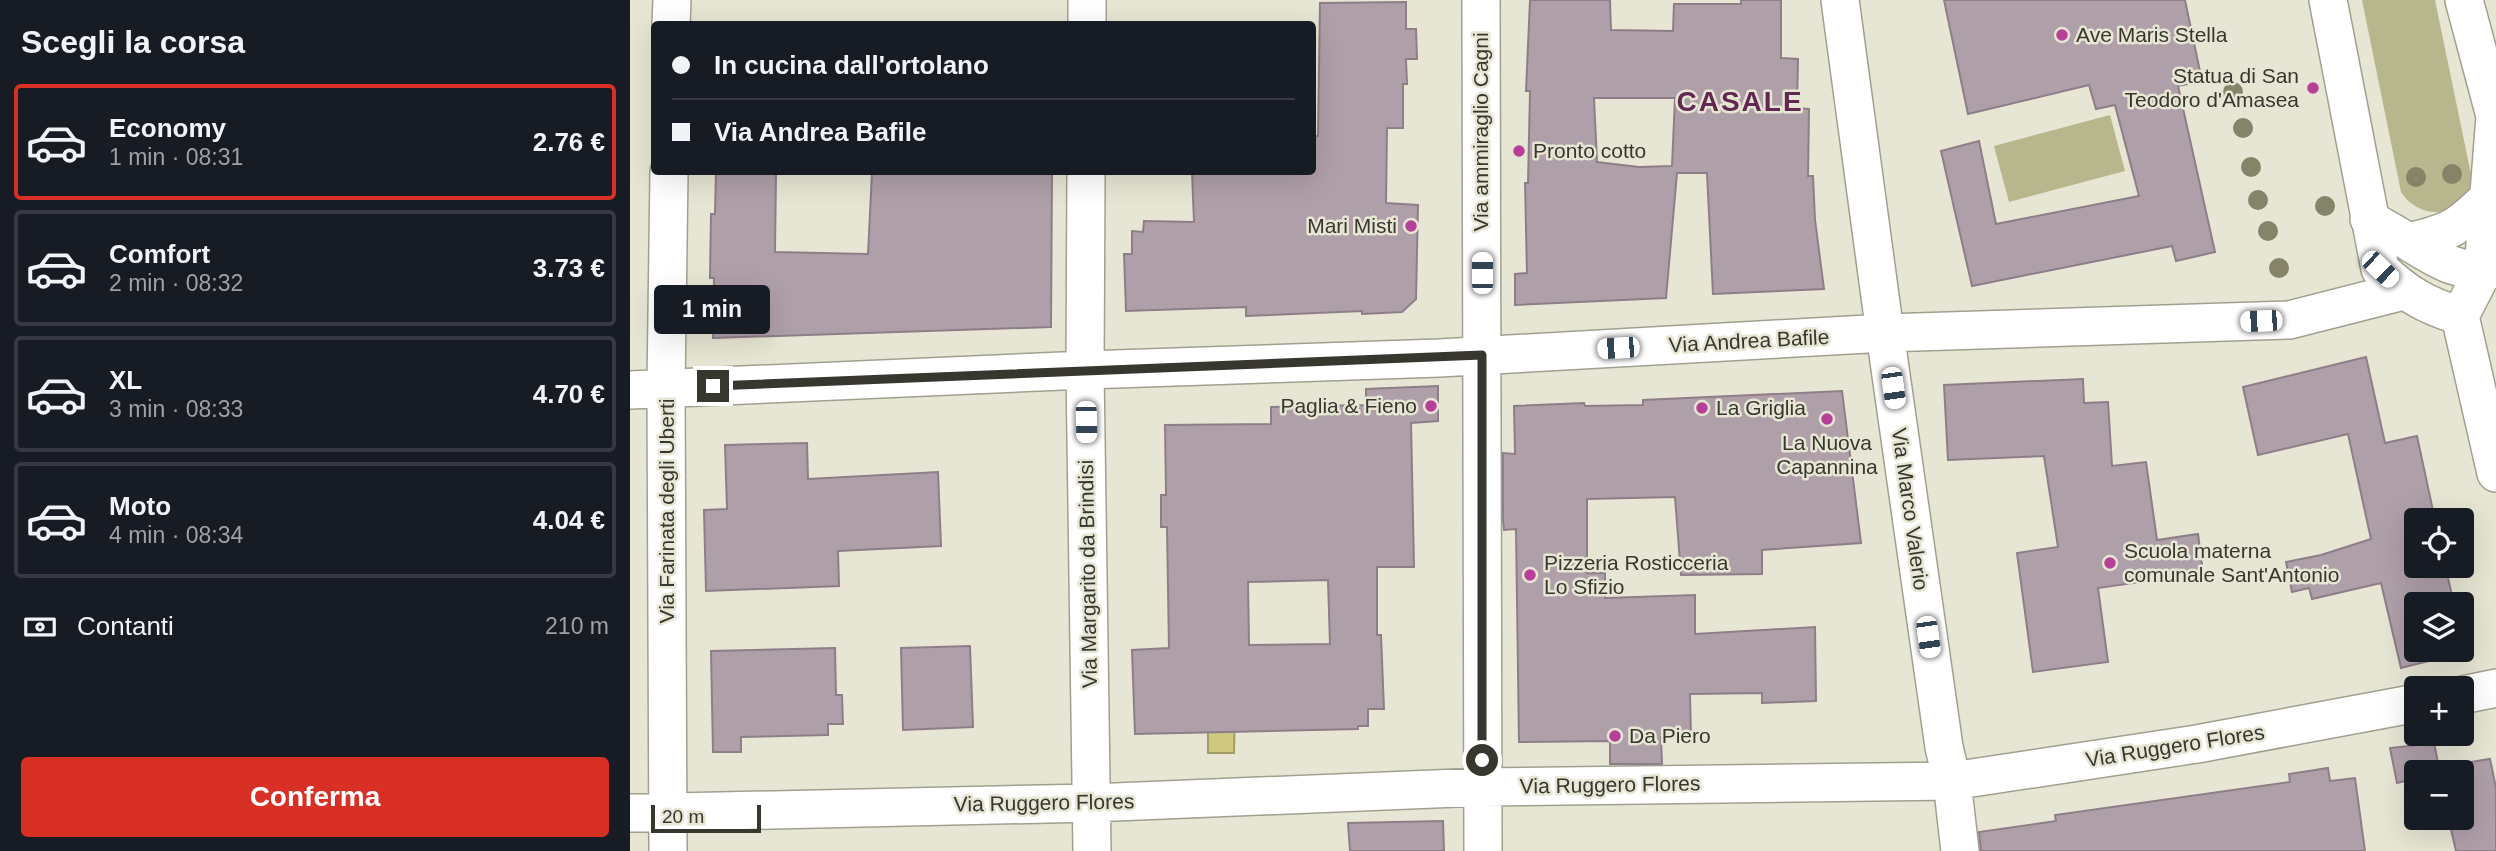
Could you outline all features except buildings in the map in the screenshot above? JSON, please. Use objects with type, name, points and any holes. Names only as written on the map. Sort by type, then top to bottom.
[{"type":"street","points":[[671,21],[672,0]]},
{"type":"street","points":[[1087,0],[1087,21]]},
{"type":"street","name":"Via ammiraglio Cagni","points":[[1481,0],[1482,851]]},
{"type":"street","name":"Via Marco Valerio","points":[[1840,0],[1960,851]]},
{"type":"street","points":[[2328,0],[2380,269],[2403,291],[2438,309],[2460,316]]},
{"type":"street","points":[[2465,0],[2495,116],[2488,198],[2490,270],[2460,316],[2496,473]]},
{"type":"street","name":"Via Farinata degli Uberti","points":[[668,851],[666,388],[669,175]]},
{"type":"street","name":"Via Margarito da Brindisi","points":[[1086,175],[1085,370],[1093,851]]},
{"type":"street","points":[[2409,242],[2442,234],[2465,221],[2488,198]]},
{"type":"street","points":[[2369,219],[2442,263],[2463,269],[2490,270]]},
{"type":"street","name":"Via Andrea Bafile","points":[[630,390],[1482,355],[1885,333],[2289,320],[2403,291]]},
{"type":"street","points":[[2474,693],[2496,688]]},
{"type":"street","name":"Via Ruggero Flores","points":[[630,813],[1091,803],[1482,787],[1952,781],[2197,744],[2404,705]]},
{"type":"shaded area","points":[[2362,0],[2435,0],[2472,179],[2465,197],[2448,210],[2430,212],[2422,209],[2401,192]]},
{"type":"shaded area","points":[[2110,115],[2125,171],[2009,202],[1994,146]]},
{"type":"shaded area","points":[[1235,705],[1234,753],[1208,753],[1208,706]]},
{"type":"place","name":"Ave Maris Stella","points":[[2062,35]]},
{"type":"place","name":"Statua di San Teodoro d'Amasea","points":[[2313,88]]},
{"type":"place","name":"Pronto cotto","points":[[1519,151]]},
{"type":"place","name":"Mari Misti","points":[[1411,226]]},
{"type":"place","name":"Paglia & Fieno","points":[[1431,406]]},
{"type":"place","name":"La Griglia","points":[[1702,408]]},
{"type":"place","name":"La Nuova Capannina","points":[[1827,419]]},
{"type":"place","name":"Scuola materna comunale Sant'Antonio","points":[[2110,563]]},
{"type":"place","name":"Pizzeria Rosticceria Lo Sfizio","points":[[1530,575]]},
{"type":"place","name":"Da Piero","points":[[1615,736]]},
{"type":"district","name":"CASALE","points":[[1740,101]]},
{"type":"route","points":[[713,386],[1482,355],[1482,760]]}]
